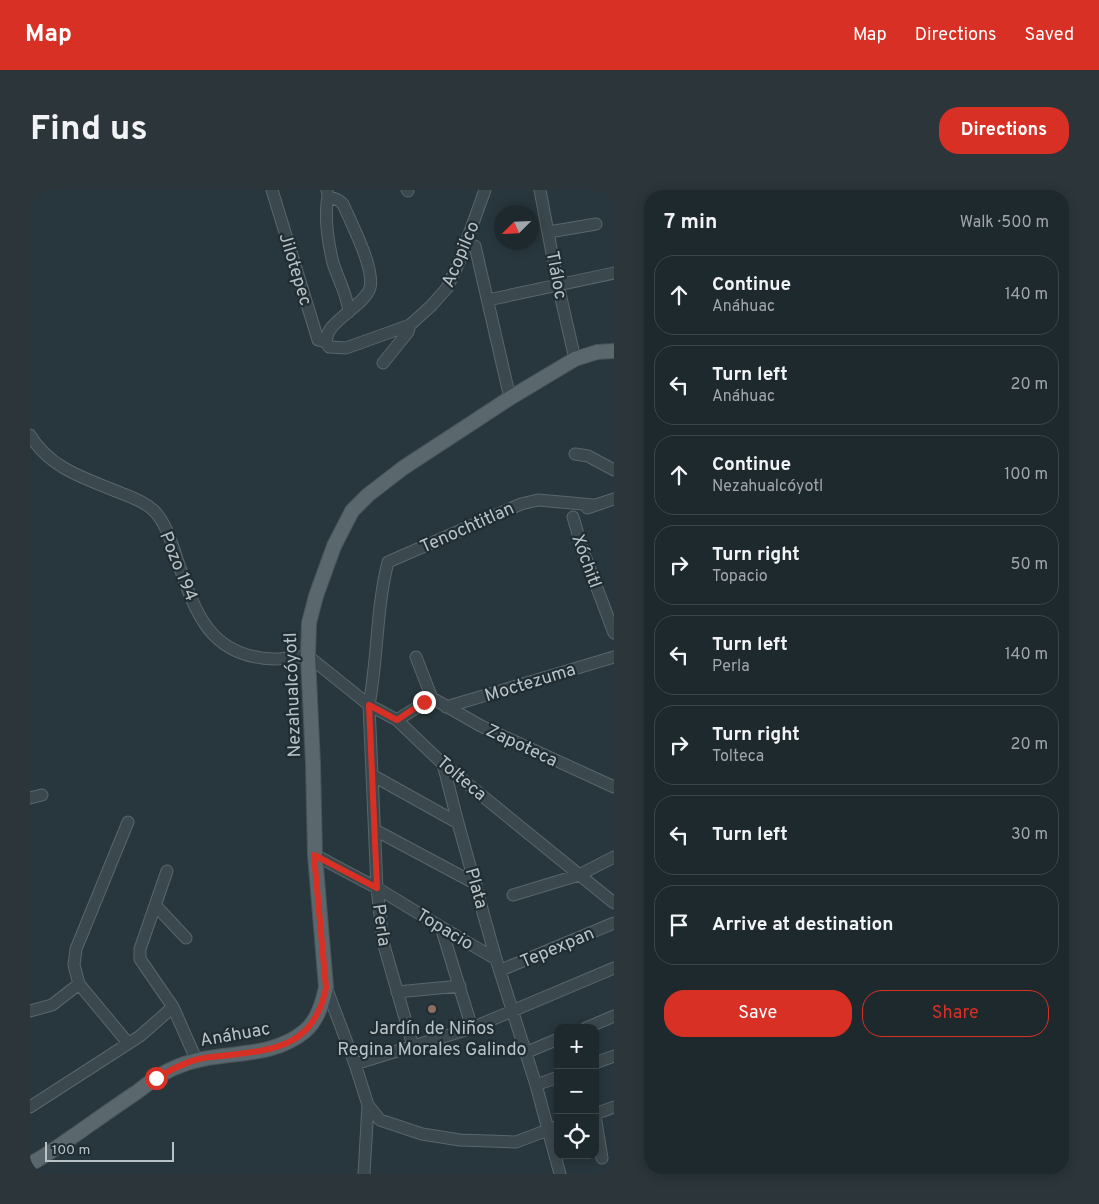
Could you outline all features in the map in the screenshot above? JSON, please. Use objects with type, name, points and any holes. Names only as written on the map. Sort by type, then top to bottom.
[{"type":"main road","name":"Nezahualcóyotl","points":[[326,988],[314,855],[313,764],[308,656],[309,623],[316,596],[334,546],[352,511],[368,495],[403,468],[510,398],[576,359],[596,352],[614,351]]},
{"type":"main road","name":"Anáhuac","points":[[30,1164],[56,1149],[156,1078],[176,1066],[196,1059],[270,1050],[290,1041],[306,1030],[316,1016],[324,999],[326,988]]},
{"type":"street","name":"Jilotepec","points":[[272,190],[318,340],[326,342]]},
{"type":"street","name":"Acopilco","points":[[326,342],[329,347],[346,348],[410,325],[432,306],[447,288],[459,262],[485,190]]},
{"type":"street","name":"Tláloc","points":[[540,190],[558,284],[576,359]]},
{"type":"street","points":[[326,342],[327,335],[332,327],[366,297],[370,287],[370,275],[364,252],[343,204],[327,193]]},
{"type":"street","points":[[327,193],[326,224],[333,263],[348,303],[349,312]]},
{"type":"street","points":[[549,232],[596,224]]},
{"type":"street","points":[[475,246],[510,398]]},
{"type":"street","points":[[488,300],[614,273]]},
{"type":"street","points":[[383,363],[408,332],[410,325]]},
{"type":"street","name":"Pozo 194","points":[[30,435],[41,451],[59,466],[138,500],[152,509],[169,535],[192,602],[216,639],[235,652],[253,656],[275,659],[308,656]]},
{"type":"street","points":[[575,454],[588,456],[614,470]]},
{"type":"street","points":[[548,501],[573,517],[580,511],[614,499]]},
{"type":"street","name":"Tenochtitlan","points":[[388,562],[521,504],[538,500],[594,505]]},
{"type":"street","name":"Xóchitl","points":[[573,517],[583,551],[614,634]]},
{"type":"street","name":"Perla","points":[[388,562],[382,588],[374,678],[369,705],[377,888],[383,942],[412,1046]]},
{"type":"street","name":"Tolteca","points":[[308,656],[369,705],[397,720],[443,764],[614,903]]},
{"type":"street","points":[[397,720],[432,698],[416,657]]},
{"type":"street","name":"Moctezuma","points":[[446,707],[614,657]]},
{"type":"street","name":"Zapoteca","points":[[432,698],[480,726],[614,787]]},
{"type":"street","name":"Plata","points":[[443,764],[496,959],[501,970],[525,1053],[552,1128],[560,1174]]},
{"type":"street","points":[[372,775],[458,822]]},
{"type":"street","points":[[30,798],[42,795]]},
{"type":"street","points":[[128,822],[76,949],[74,965],[79,984],[128,1043]]},
{"type":"street","points":[[375,830],[476,884]]},
{"type":"street","name":"Topacio","points":[[314,855],[377,888],[496,959]]},
{"type":"street","points":[[514,895],[579,875],[611,859]]},
{"type":"street","points":[[167,870],[140,949],[140,959],[173,1007],[196,1059]]},
{"type":"street","points":[[155,905],[186,938]]},
{"type":"street","name":"Tepexpan","points":[[501,970],[614,923]]},
{"type":"street","points":[[441,927],[472,1028]]},
{"type":"street","points":[[355,1064],[472,1028],[614,968]]},
{"type":"street","points":[[30,1011],[52,1005],[79,984]]},
{"type":"street","points":[[397,992],[460,986]]},
{"type":"street","points":[[326,988],[355,1064],[368,1105],[364,1174]]},
{"type":"street","points":[[30,1107],[151,1027],[173,1007]]},
{"type":"street","points":[[595,1024],[614,1016]]},
{"type":"street","points":[[525,1053],[554,1041]]},
{"type":"street","points":[[599,1062],[614,1056]]},
{"type":"street","points":[[536,1086],[554,1079]]},
{"type":"street","points":[[368,1105],[380,1120],[422,1134],[460,1140],[516,1142],[552,1128]]},
{"type":"street","points":[[597,1114],[614,1107]]},
{"type":"street","points":[[599,1140],[602,1158]]},
{"type":"place","name":"Jardín de Niños Regina Morales Galindo","points":[[432,1009]]},
{"type":"route","points":[[156,1078],[176,1066],[196,1059],[270,1050],[290,1041],[306,1030],[316,1016],[324,999],[326,988],[314,855],[377,888],[369,705],[397,720],[424,702]]}]
